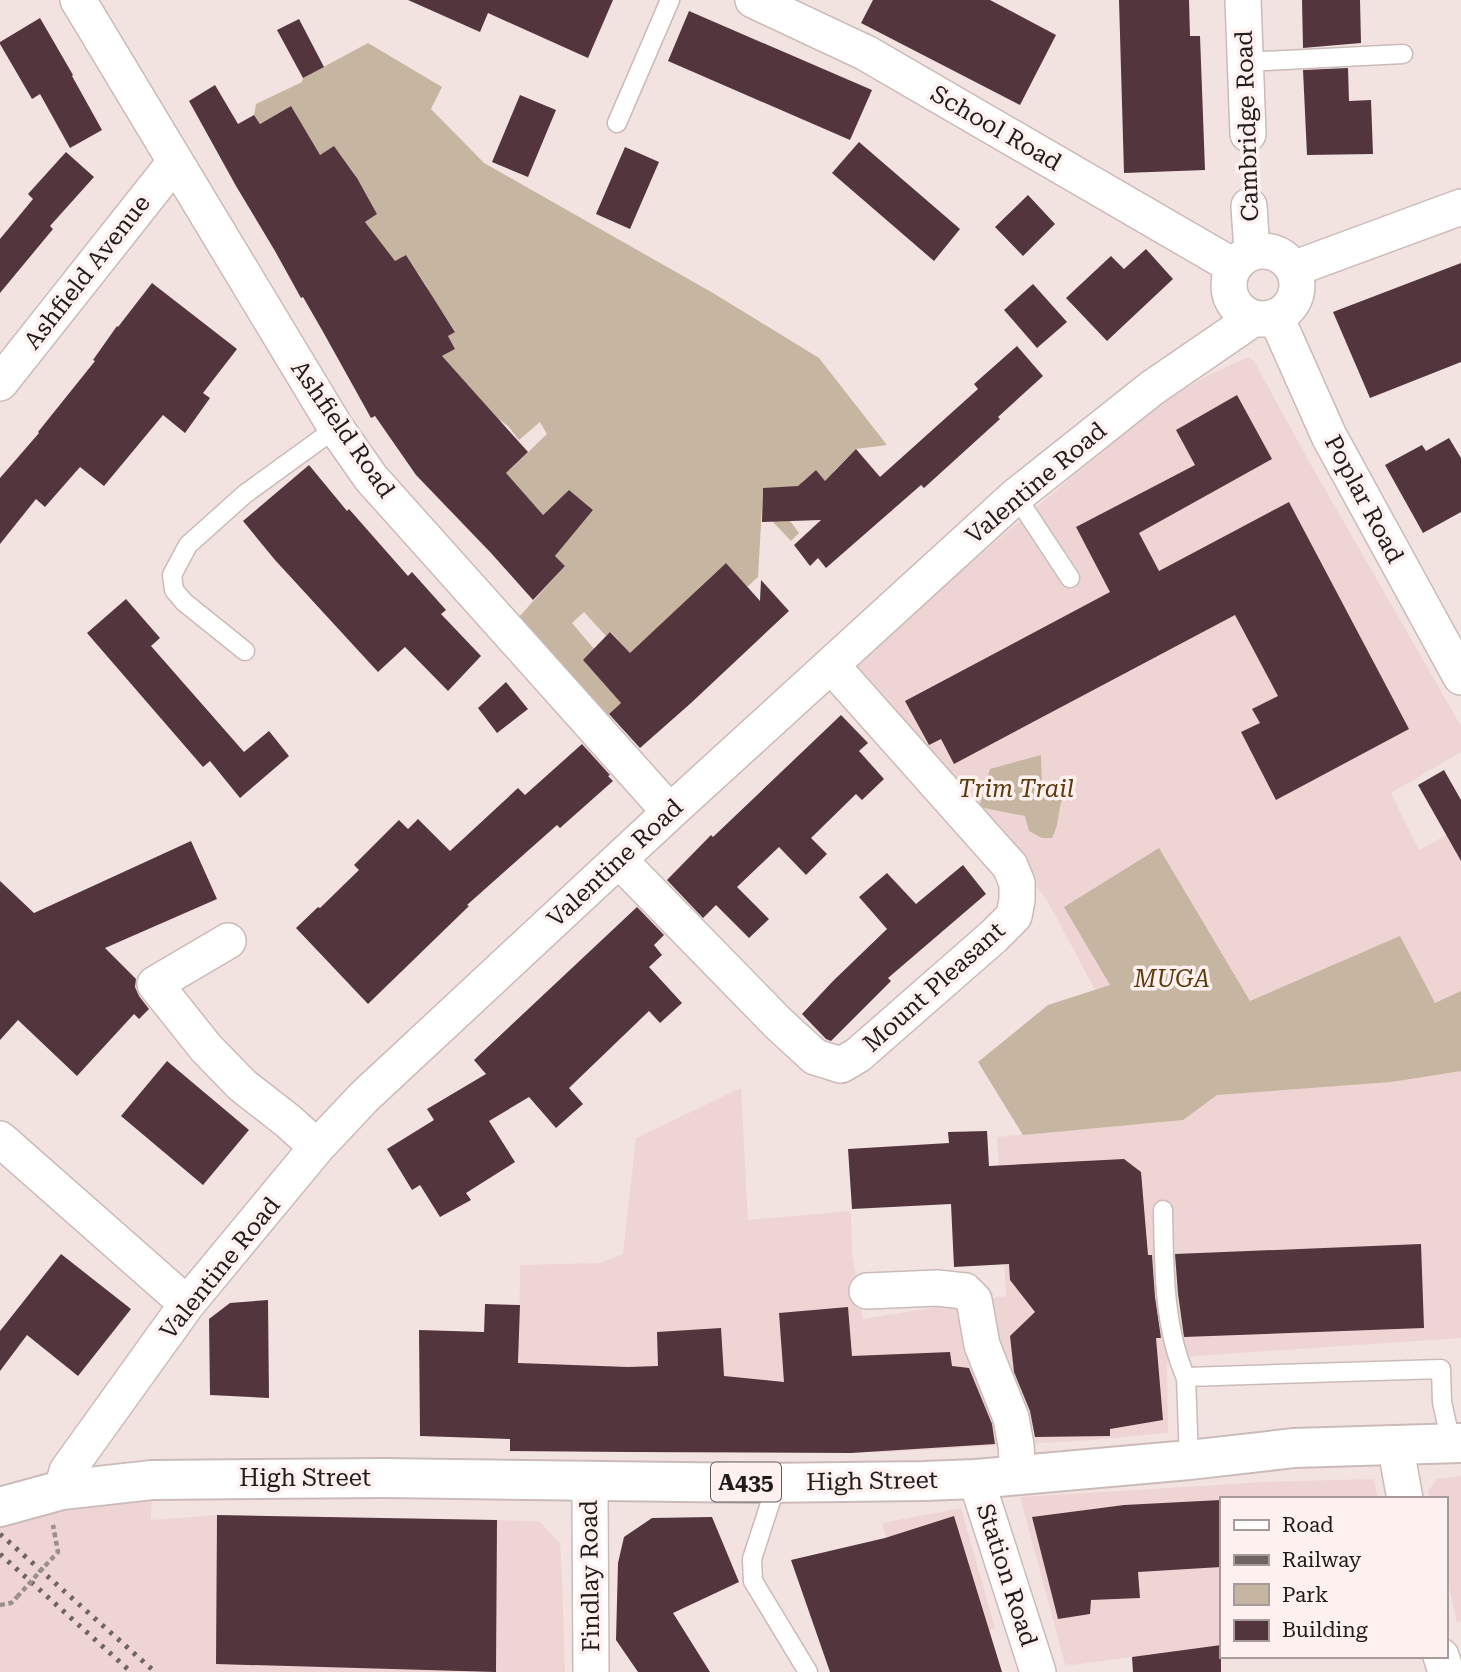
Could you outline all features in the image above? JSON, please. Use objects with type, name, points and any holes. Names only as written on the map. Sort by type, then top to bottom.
[{"type":"highway","name":"High Street","points":[[31,1498],[152,1480],[193,1478],[777,1482],[976,1479],[1294,1448],[1456,1443]]},
{"type":"street","name":"Ashfield Road","points":[[78,0],[336,428],[371,478],[670,812]]},
{"type":"street","name":"School Road","points":[[753,0],[866,53],[1243,259]]},
{"type":"street","name":"Cambridge Road","points":[[1243,0],[1248,134]]},
{"type":"street","name":"Ashfield Avenue","points":[[0,383],[175,162]]},
{"type":"street","name":"Cambridge Road","points":[[1243,259],[1249,206]]},
{"type":"street","points":[[1293,269],[1461,206]]},
{"type":"street","points":[[1268,251],[1282,257],[1293,269],[1297,282],[1295,296],[1288,308],[1265,317],[1240,311],[1230,298],[1228,282],[1243,259],[1268,251]]},
{"type":"street","name":"Valentine Road","points":[[31,1498],[67,1472],[187,1304],[317,1147],[364,1097],[670,812],[1016,496],[1152,388],[1265,317]]},
{"type":"street","name":"Poplar Road","points":[[1265,317],[1459,669]]},
{"type":"street","name":"Mount Pleasant","points":[[619,860],[778,1023],[815,1057],[841,1065],[858,1055],[994,936],[1014,916],[1017,883],[1010,866],[831,665]]},
{"type":"street","points":[[228,941],[155,984],[206,1048],[242,1085],[317,1147]]},
{"type":"street","points":[[0,1139],[187,1304]]},
{"type":"street","points":[[867,1291],[937,1288],[965,1291],[974,1300],[982,1345],[1011,1419],[1017,1445],[1018,1474]]},
{"type":"street","points":[[1395,1444],[1405,1497]]},
{"type":"street","name":"Station Road","points":[[976,1479],[1038,1672]]},
{"type":"street","name":"Findlay Road","points":[[588,1480],[591,1672]]},
{"type":"lane","points":[[617,123],[670,0]]},
{"type":"lane","points":[[1245,62],[1402,54]]},
{"type":"lane","points":[[245,651],[184,602],[174,590],[172,575],[188,545],[245,494],[336,428]]},
{"type":"lane","points":[[1016,496],[1070,579]]},
{"type":"lane","points":[[1163,1210],[1164,1263],[1170,1329],[1177,1358],[1186,1378],[1189,1460]]},
{"type":"lane","points":[[1186,1378],[1441,1369],[1442,1402],[1456,1443]]},
{"type":"lane","points":[[777,1482],[752,1559],[753,1581],[808,1672]]},
{"type":"path","points":[[0,1605],[11,1603],[58,1552]]},
{"type":"shaded area","points":[[1248,357],[1254,361],[1461,726],[1461,752],[1391,793],[1419,850],[1461,827],[1461,1338],[1196,1356],[1167,1362],[1168,1433],[888,1452],[518,1451],[520,1265],[600,1263],[623,1254],[636,1138],[741,1088],[748,1220],[851,1211],[852,1253],[863,1319],[1006,1296],[997,1137],[1162,1122],[1140,1074],[1047,900],[852,664],[1160,402]]},
{"type":"shaded area","points":[[1461,1476],[1461,1621],[1457,1623],[1447,1579],[1447,1497],[1430,1497],[1428,1491],[1437,1479]]},
{"type":"shaded area","points":[[1374,1479],[1378,1497],[1220,1497],[1220,1645],[1065,1664],[1020,1497],[1265,1482]]},
{"type":"shaded area","points":[[152,1480],[151,1520],[217,1515],[539,1521],[560,1543],[565,1672],[0,1672],[0,1507]]},
{"type":"shaded area","points":[[961,1508],[995,1628],[918,1656],[882,1523]]},
{"type":"green space","points":[[368,43],[442,87],[431,109],[484,163],[713,293],[819,358],[887,445],[856,449],[833,472],[831,489],[816,470],[803,481],[788,518],[799,533],[791,541],[773,522],[774,488],[763,488],[758,577],[747,587],[726,563],[698,589],[720,613],[647,680],[628,651],[611,632],[606,636],[584,612],[572,623],[595,650],[583,660],[621,703],[608,715],[519,617],[565,566],[555,556],[593,510],[569,490],[531,526],[495,484],[547,434],[540,422],[519,440],[468,385],[406,377],[455,349],[448,336],[455,331],[441,310],[387,341],[427,287],[406,255],[357,283],[371,230],[365,222],[377,214],[354,173],[334,146],[283,179],[298,119],[291,106],[260,124],[254,115],[256,104],[302,82],[303,78]]},
{"type":"green space","name":"Trim Trail","points":[[1041,755],[1042,790],[1049,783],[1061,792],[1063,798],[1052,838],[1042,838],[1029,831],[1025,816],[979,807],[990,769]]},
{"type":"green space","name":"MUGA","points":[[1159,848],[1250,1001],[1400,936],[1435,1003],[1461,991],[1461,1071],[1391,1082],[1217,1095],[1183,1120],[1023,1135],[978,1062],[1048,1005],[1110,985],[1064,907]]},
{"type":"building","points":[[408,0],[613,0],[588,58],[488,13],[480,32]]},
{"type":"building","points":[[873,0],[990,0],[1056,35],[1020,105],[861,23]]},
{"type":"building","points":[[1119,0],[1189,0],[1190,36],[1200,36],[1205,170],[1124,173]]},
{"type":"building","points":[[1302,0],[1360,0],[1361,43],[1303,48]]},
{"type":"building","points":[[689,11],[872,90],[850,140],[668,61]]},
{"type":"building","points":[[40,18],[102,130],[70,148],[40,94],[32,99],[0,44]]},
{"type":"building","points":[[299,19],[324,67],[303,78],[277,30]]},
{"type":"building","points":[[1348,68],[1349,101],[1371,100],[1373,154],[1307,155],[1303,70]]},
{"type":"building","points":[[215,85],[238,124],[254,115],[260,124],[291,106],[320,155],[334,146],[357,178],[377,214],[365,222],[395,261],[406,255],[455,332],[448,336],[455,349],[442,356],[528,452],[506,473],[543,515],[569,490],[593,510],[555,556],[565,566],[533,600],[416,475],[375,416],[371,418],[189,101]]},
{"type":"building","points":[[520,95],[556,110],[528,177],[492,162]]},
{"type":"building","points":[[859,142],[960,229],[934,261],[832,173]]},
{"type":"building","points":[[625,147],[659,162],[630,229],[596,214]]},
{"type":"building","points":[[66,152],[94,177],[50,226],[53,229],[0,293],[0,239],[33,199],[28,194]]},
{"type":"building","points":[[1028,195],[1055,224],[1023,256],[995,227]]},
{"type":"building","points":[[1146,249],[1173,279],[1107,341],[1066,298],[1111,256],[1124,269]]},
{"type":"building","points":[[1461,263],[1461,362],[1370,398],[1333,312]]},
{"type":"building","points":[[152,283],[237,349],[203,393],[210,398],[185,433],[163,415],[104,486],[80,467],[45,507],[36,499],[0,544],[0,478],[39,433]]},
{"type":"building","points":[[1033,284],[1067,322],[1037,348],[1004,310]]},
{"type":"building","points":[[1017,346],[1043,376],[924,488],[921,485],[826,568],[818,558],[810,566],[794,545],[821,520],[762,522],[763,488],[798,486],[816,470],[825,481],[856,449],[880,477],[978,389],[974,384]]},
{"type":"building","points":[[1237,395],[1272,459],[1139,533],[1159,571],[1289,502],[1409,729],[1276,800],[1241,732],[1260,723],[1252,709],[1278,696],[1235,615],[954,764],[941,739],[929,745],[905,701],[1110,592],[1076,527],[1195,465],[1176,430]]},
{"type":"building","points":[[1449,438],[1461,458],[1461,512],[1423,533],[1385,465],[1422,445],[1426,451]]},
{"type":"building","points":[[309,465],[347,511],[349,509],[408,576],[412,572],[446,610],[441,614],[481,656],[448,691],[405,647],[378,672],[275,560],[243,521]]},
{"type":"building","points":[[726,563],[760,601],[761,580],[789,611],[640,748],[609,714],[621,703],[583,660],[610,632],[630,653]]},
{"type":"building","points":[[126,599],[160,638],[151,646],[244,752],[269,731],[289,756],[240,798],[210,761],[203,767],[87,633]]},
{"type":"building","points":[[506,682],[528,709],[497,733],[478,708]]},
{"type":"building","points":[[841,715],[868,743],[859,751],[884,779],[862,800],[856,794],[811,838],[827,854],[806,875],[779,847],[737,887],[769,919],[749,938],[716,905],[703,918],[667,880],[711,835],[713,837]]},
{"type":"building","points":[[582,744],[613,781],[560,828],[557,825],[467,905],[469,906],[368,1004],[296,928],[359,870],[354,865],[399,820],[408,829],[418,819],[450,851],[518,788],[525,795]]},
{"type":"building","points":[[1444,770],[1461,800],[1461,861],[1418,785]]},
{"type":"building","points":[[191,841],[217,899],[105,948],[136,979],[135,987],[149,1009],[139,1019],[134,1014],[77,1076],[18,1020],[0,1040],[0,881],[34,913]]},
{"type":"building","points":[[963,865],[986,894],[888,978],[891,981],[831,1041],[826,1039],[802,1014],[887,929],[859,897],[887,873],[916,904]]},
{"type":"building","points":[[637,907],[664,935],[654,945],[662,955],[649,967],[682,1003],[660,1023],[649,1011],[569,1088],[583,1104],[556,1128],[529,1097],[489,1121],[515,1162],[466,1193],[471,1200],[440,1217],[420,1185],[412,1190],[387,1149],[434,1120],[427,1109],[486,1074],[474,1060]]},
{"type":"building","points":[[167,1061],[249,1130],[203,1185],[121,1116]]},
{"type":"building","points":[[987,1131],[989,1166],[1124,1159],[1141,1172],[1148,1255],[1152,1255],[1161,1338],[1156,1338],[1163,1420],[1110,1429],[1110,1436],[1035,1437],[1030,1411],[1014,1372],[1010,1336],[1035,1312],[1010,1280],[1009,1264],[954,1267],[951,1204],[852,1209],[848,1149],[949,1143],[948,1132]]},
{"type":"building","points":[[1421,1244],[1424,1328],[1184,1337],[1175,1254]]},
{"type":"building","points":[[61,1254],[131,1309],[78,1376],[27,1335],[0,1371],[0,1331]]},
{"type":"building","points":[[268,1300],[269,1398],[210,1395],[209,1319],[230,1303]]},
{"type":"building","points":[[485,1304],[520,1305],[518,1363],[658,1366],[657,1332],[721,1328],[724,1376],[784,1382],[779,1313],[848,1307],[852,1356],[950,1352],[952,1366],[969,1368],[992,1424],[995,1444],[851,1453],[510,1451],[510,1439],[420,1436],[419,1330],[484,1332]]},
{"type":"building","points":[[1220,1500],[1220,1567],[1138,1572],[1140,1598],[1091,1600],[1090,1614],[1058,1619],[1032,1517],[1124,1505]]},
{"type":"building","points":[[217,1515],[497,1520],[496,1672],[216,1664]]},
{"type":"building","points":[[954,1516],[1002,1672],[830,1672],[791,1560],[885,1538]]},
{"type":"building","points":[[712,1517],[739,1582],[673,1613],[710,1672],[638,1672],[616,1640],[618,1563],[624,1537],[652,1518]]},
{"type":"building","points":[[1220,1645],[1221,1672],[1133,1672],[1132,1657]]},
{"type":"railway","points":[[0,1534],[155,1672]]},
{"type":"railway","points":[[0,1554],[131,1672]]}]
